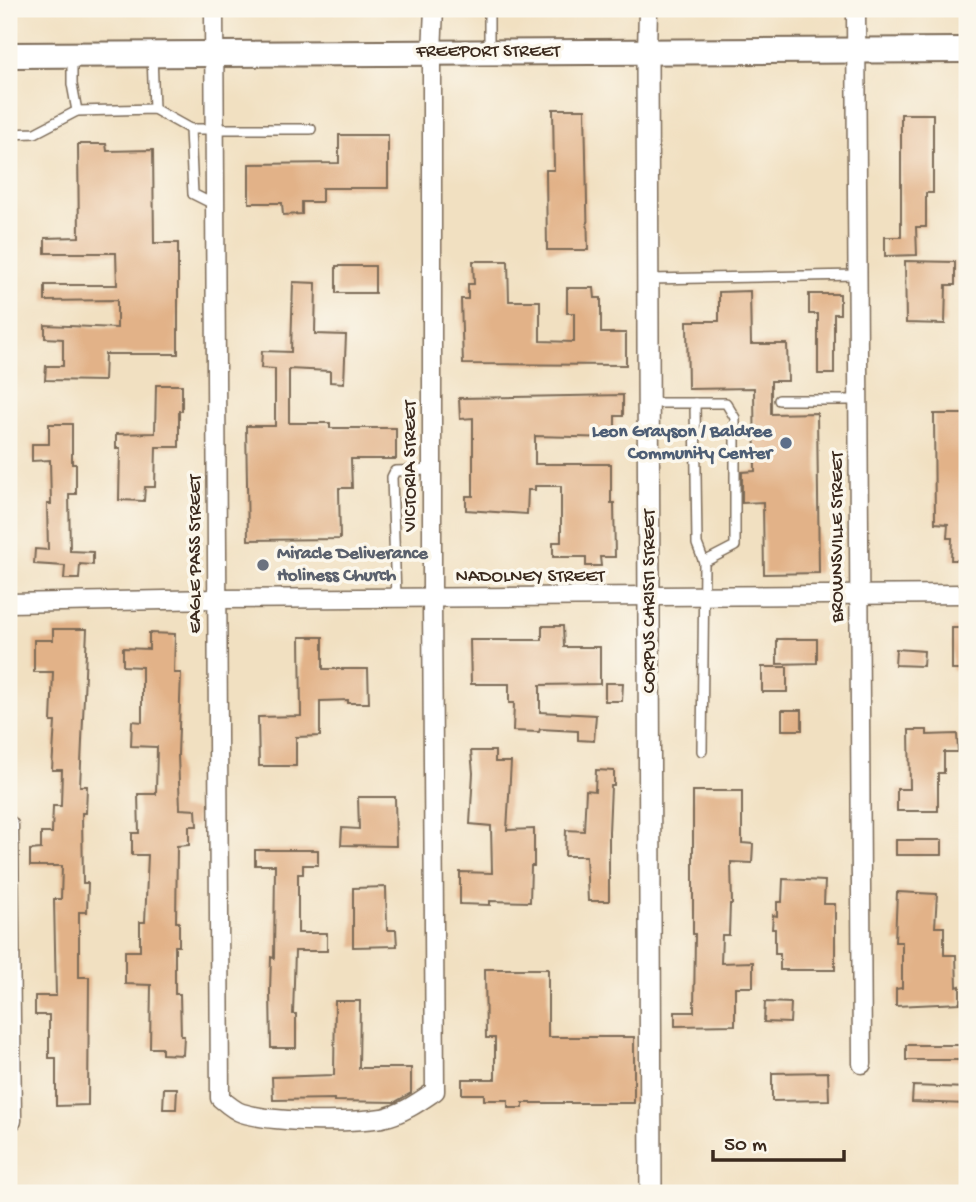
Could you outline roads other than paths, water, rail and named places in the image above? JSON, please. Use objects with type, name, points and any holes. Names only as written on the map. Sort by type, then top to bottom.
[{"type":"main road","name":"FREEPORT STREET","points":[[9,55],[967,50]]},
{"type":"street","name":"EAGLE PASS STREET","points":[[214,9],[220,1098]]},
{"type":"street","name":"VICTORIA STREET","points":[[220,1098],[240,1113],[278,1120],[333,1120],[383,1118],[405,1110],[435,1091],[432,52],[435,9]]},
{"type":"street","name":"CORPUS CHRISTI STREET","points":[[648,9],[651,1193]]},
{"type":"street","name":"BROWNSVILLE STREET","points":[[856,9],[862,1064]]},
{"type":"street","name":"NADOLNEY STREET","points":[[9,603],[967,594]]},
{"type":"street","points":[[9,825],[10,1121]]},
{"type":"lane","points":[[489,9],[489,52]]},
{"type":"lane","points":[[72,54],[72,84],[78,111]]},
{"type":"lane","points":[[152,54],[155,109]]},
{"type":"lane","points":[[9,134],[35,133],[78,111],[155,109],[190,129],[311,129]]},
{"type":"lane","points":[[190,129],[193,194],[215,205]]},
{"type":"lane","points":[[649,279],[857,275]]},
{"type":"lane","points":[[779,400],[858,400]]},
{"type":"lane","points":[[649,403],[726,403],[735,418],[735,546],[704,562]]},
{"type":"lane","points":[[695,403],[697,544],[704,562],[702,751]]},
{"type":"lane","points":[[396,598],[392,477],[395,471],[432,470]]},
{"type":"place","name":"Leon Grayson / Baldree Community Center","points":[[786,443]]},
{"type":"place","name":"Miracle Deliverance Holiness Church","points":[[263,565]]}]
